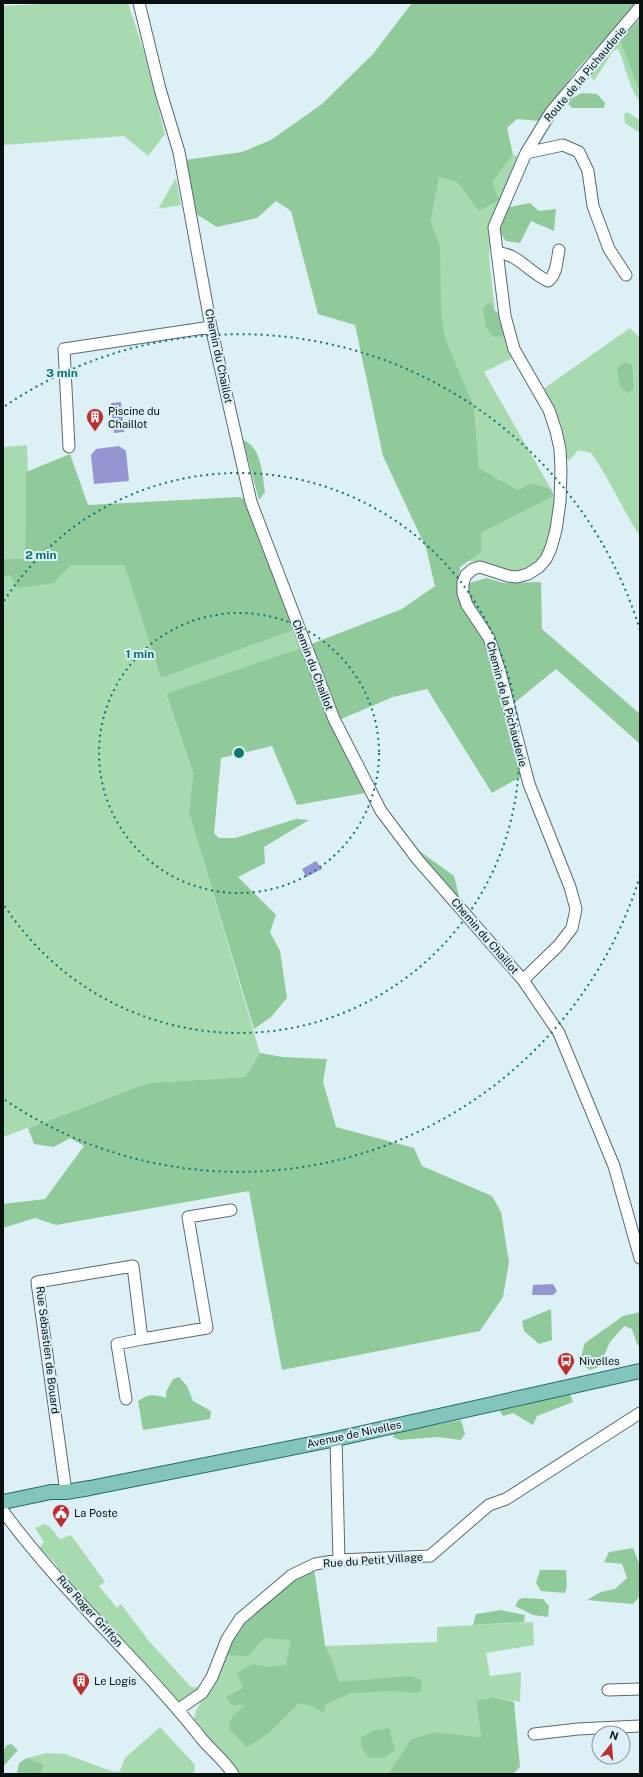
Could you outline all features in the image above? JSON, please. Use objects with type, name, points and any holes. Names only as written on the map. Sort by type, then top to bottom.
[{"type":"main road","name":"Avenue de Nivelles","points":[[3,1502],[51,1492],[66,1492],[336,1438],[640,1371]]},
{"type":"main road","name":"Avenue de Nivelles","points":[[3,1511],[55,1500],[66,1492]]},
{"type":"street","name":"Chemin du Chaillot","points":[[139,3],[160,89],[178,152],[212,327],[251,502],[334,719],[381,811],[418,860],[523,980],[559,1033],[614,1166],[640,1258]]},
{"type":"street","name":"Route de la Pichauderie","points":[[514,349],[505,316],[494,227],[526,153],[551,112],[640,7]]},
{"type":"street","points":[[526,153],[563,145],[579,152],[588,171],[593,206],[609,249],[626,275]]},
{"type":"street","points":[[497,253],[505,253],[520,260],[542,278],[548,280],[551,279],[554,272],[559,250]]},
{"type":"street","points":[[69,447],[64,349],[212,327]]},
{"type":"street","name":"Chemin de la Pichauderie","points":[[514,349],[549,410],[556,430],[560,450],[561,470],[560,502],[556,530],[546,559],[539,567],[528,574],[517,577],[508,576],[480,567],[473,569],[465,579],[463,593],[467,605],[489,638],[500,672],[529,784],[570,887],[576,909],[572,928],[542,963],[523,980]]},
{"type":"street","points":[[126,1399],[117,1344],[207,1328],[188,1217],[231,1210]]},
{"type":"street","name":"Rue Sébastien de Bouard","points":[[66,1492],[37,1282],[133,1266],[142,1339]]},
{"type":"street","name":"Rue du Petit Village","points":[[179,1710],[202,1693],[212,1677],[227,1639],[240,1619],[292,1575],[315,1564],[339,1560],[430,1556],[489,1505],[506,1499],[640,1413]]},
{"type":"street","points":[[336,1438],[339,1560]]},
{"type":"street","name":"Rue Roger Griffon","points":[[3,1511],[14,1526],[62,1581],[179,1710],[206,1744],[233,1774]]},
{"type":"street","points":[[608,1690],[640,1689]]},
{"type":"street","points":[[534,1734],[578,1729],[640,1726]]},
{"type":"green space","points":[[58,3],[128,3],[144,52],[165,134],[148,156],[124,136],[3,145],[3,6]]},
{"type":"green space","points":[[412,3],[634,3],[634,8],[577,69],[540,121],[517,119],[507,128],[513,155],[492,182],[499,200],[479,211],[458,183],[439,177],[431,222],[440,247],[441,307],[445,338],[474,406],[479,468],[518,490],[531,483],[551,489],[554,496],[481,533],[481,552],[460,567],[459,586],[487,578],[503,583],[541,582],[542,629],[640,714],[640,744],[556,669],[513,704],[522,776],[492,793],[427,689],[393,697],[339,720],[311,644],[402,609],[435,586],[426,548],[383,456],[355,325],[318,314],[291,211],[276,201],[257,218],[217,227],[196,214],[185,160],[242,152],[271,140],[322,104],[373,54]]},
{"type":"green space","points":[[640,18],[640,92],[620,41]]},
{"type":"green space","points":[[620,41],[640,92],[640,102],[630,83],[618,49],[613,51],[594,81],[590,76],[594,66]]},
{"type":"green space","points":[[582,93],[597,94],[605,103],[604,108],[572,108],[568,104],[572,98]]},
{"type":"green space","points":[[627,112],[640,120],[640,133],[625,123],[624,114]]},
{"type":"green space","points":[[513,155],[519,156],[499,200],[491,228],[489,257],[495,311],[513,358],[484,372],[551,489],[531,483],[518,490],[479,468],[474,406],[445,338],[431,222],[439,177],[458,183],[492,182]]},
{"type":"green space","points":[[176,178],[181,205],[158,209]]},
{"type":"green space","points":[[530,203],[539,211],[556,209],[554,231],[531,221],[520,243],[506,241],[497,229],[506,208]]},
{"type":"green space","points":[[490,302],[495,311],[501,315],[505,336],[494,337],[486,328],[483,308]]},
{"type":"green space","points":[[630,328],[640,338],[640,536],[591,453],[578,450],[569,461],[560,449],[539,392]]},
{"type":"green space","points":[[626,362],[632,365],[634,388],[628,393],[620,387],[617,368]]},
{"type":"green space","points":[[243,440],[254,449],[258,455],[262,469],[265,492],[259,500]]},
{"type":"green space","points":[[27,445],[28,471],[26,473],[25,559],[3,559],[3,447]]},
{"type":"green space","points":[[70,454],[88,505],[239,497],[251,502],[300,628],[161,678],[124,565],[71,565],[54,583],[18,588],[10,575],[3,578],[3,559],[25,559],[26,472]]},
{"type":"green space","points":[[554,496],[549,536],[546,546],[535,562],[522,570],[510,572],[502,571],[478,562],[468,561],[481,552],[481,533]]},
{"type":"green space","points":[[71,565],[124,565],[161,678],[300,628],[306,646],[166,695],[193,775],[189,813],[260,1053],[245,1077],[148,1083],[3,1137],[3,578],[10,575],[54,583]]},
{"type":"green space","points":[[306,646],[371,792],[297,805],[272,746],[221,758],[214,833],[219,838],[235,838],[296,819],[309,820],[264,847],[265,863],[238,877],[276,915],[270,932],[280,951],[287,998],[271,1017],[254,1029],[189,813],[193,774],[166,694]]},
{"type":"green space","points":[[418,850],[454,876],[459,896],[456,897],[418,854]]},
{"type":"green space","points":[[260,1053],[283,1057],[327,1059],[323,1082],[336,1127],[414,1148],[422,1166],[492,1196],[501,1212],[509,1262],[503,1297],[480,1331],[282,1370],[249,1191],[56,1225],[35,1218],[3,1228],[3,1204],[45,1199],[84,1146],[70,1138],[54,1147],[34,1144],[28,1128],[148,1083],[245,1077]]},
{"type":"green space","points":[[551,1309],[552,1340],[539,1344],[524,1331],[522,1321]]},
{"type":"green space","points":[[640,1312],[640,1347],[637,1344],[632,1329],[624,1326],[610,1342],[599,1367],[590,1370],[579,1363],[585,1343],[623,1316]]},
{"type":"green space","points":[[179,1377],[187,1386],[193,1401],[211,1411],[210,1419],[143,1430],[138,1401],[151,1395],[166,1398],[166,1392],[173,1379]]},
{"type":"green space","points":[[570,1394],[573,1402],[537,1416],[533,1425],[513,1413],[503,1416],[498,1408]]},
{"type":"green space","points":[[461,1420],[465,1434],[461,1440],[438,1437],[400,1440],[393,1437],[395,1432]]},
{"type":"green space","points":[[44,1524],[49,1526],[60,1539],[71,1535],[105,1582],[99,1586],[117,1608],[121,1604],[148,1640],[191,1687],[199,1687],[189,1699],[176,1702],[99,1618],[54,1563],[42,1551],[40,1547],[44,1542],[35,1528]]},
{"type":"green space","points":[[633,1548],[640,1566],[640,1596],[633,1604],[587,1600],[601,1592],[615,1589],[627,1578],[622,1564],[604,1562],[609,1552]]},
{"type":"green space","points":[[314,1569],[325,1646],[437,1642],[437,1627],[533,1622],[534,1645],[486,1653],[490,1676],[521,1672],[520,1702],[493,1697],[476,1702],[481,1737],[434,1732],[411,1739],[388,1774],[235,1774],[198,1728],[194,1720],[196,1711],[235,1637]]},
{"type":"green space","points":[[314,1569],[325,1646],[332,1660],[339,1682],[409,1676],[422,1680],[420,1693],[393,1691],[351,1693],[326,1704],[324,1713],[311,1706],[299,1703],[269,1733],[247,1747],[229,1729],[231,1718],[245,1705],[232,1705],[226,1697],[243,1688],[237,1673],[253,1664],[266,1667],[286,1665],[291,1640],[264,1638],[248,1656],[225,1655],[234,1637],[253,1610],[275,1593]]},
{"type":"green space","points":[[540,1570],[566,1570],[567,1586],[565,1593],[541,1591],[536,1583]]},
{"type":"green space","points":[[519,1599],[543,1599],[549,1606],[548,1617],[533,1615],[515,1606]]},
{"type":"green space","points":[[501,1610],[525,1615],[524,1622],[473,1625],[476,1614]]},
{"type":"green space","points":[[493,1697],[514,1702],[520,1767],[513,1774],[388,1774],[411,1739],[434,1732],[481,1737],[476,1701]]},
{"type":"green space","points":[[160,1727],[195,1765],[194,1774],[41,1774],[44,1764],[27,1758],[47,1753],[65,1754],[114,1772],[120,1771],[125,1758]]},
{"type":"green space","points":[[389,1728],[395,1750],[383,1758],[369,1758],[361,1746],[361,1737],[373,1731]]},
{"type":"green space","points":[[11,1744],[18,1750],[3,1767],[3,1751],[7,1745]]},
{"type":"green space","points":[[27,1758],[44,1764],[41,1774],[17,1774],[19,1763]]},
{"type":"water","points":[[121,402],[124,432],[114,433],[111,403]]},
{"type":"water","points":[[119,446],[126,451],[129,481],[94,484],[91,455],[96,449]]},
{"type":"water","points":[[316,861],[322,869],[306,877],[302,869]]},
{"type":"water","points":[[553,1284],[557,1291],[553,1295],[532,1295],[533,1285]]},
{"type":"place","name":"Piscine du Chaillot","points":[[95,432]]},
{"type":"place","name":"Nivelles","points":[[566,1376]]},
{"type":"place","name":"La Poste","points":[[61,1528]]},
{"type":"place","name":"Le Logis","points":[[81,1696]]}]
